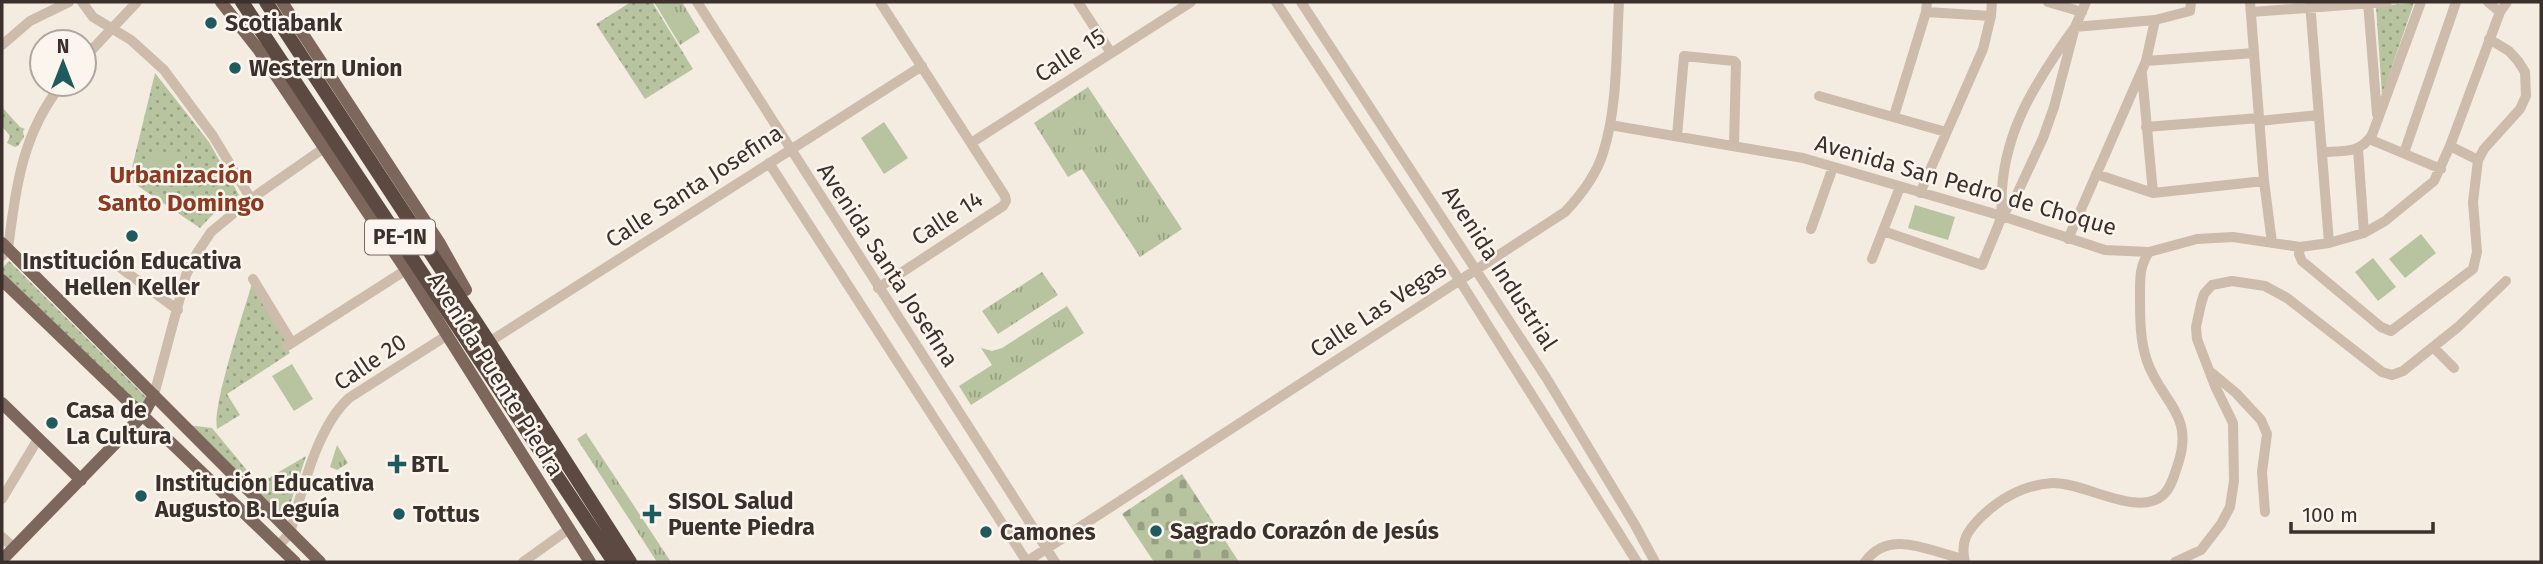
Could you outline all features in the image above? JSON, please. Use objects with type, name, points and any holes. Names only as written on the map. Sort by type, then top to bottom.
[{"type":"highway","name":"PE-1N","points":[[242,2],[614,562]]},
{"type":"highway","name":"PE-1N","points":[[266,2],[486,336],[630,562]]},
{"type":"highway","points":[[466,290],[486,336]]},
{"type":"main road","name":"Avenida Puente Piedra","points":[[221,2],[258,49],[406,270],[590,562]]},
{"type":"main road","name":"Avenida Puente Piedra","points":[[282,2],[439,242],[466,290]]},
{"type":"main road","points":[[4,249],[320,562]]},
{"type":"main road","points":[[2,280],[294,562]]},
{"type":"main road","points":[[2,559],[143,415],[154,395]]},
{"type":"main road","points":[[2,403],[81,480]]},
{"type":"street","points":[[2,45],[30,21],[69,2]]},
{"type":"street","points":[[82,2],[93,17],[131,40],[164,70],[213,136],[251,199]]},
{"type":"street","points":[[98,43],[137,2]]},
{"type":"street","name":"Avenida Santa Josefina","points":[[697,2],[1055,562]]},
{"type":"street","points":[[880,2],[971,143]]},
{"type":"street","points":[[1078,2],[1111,53]]},
{"type":"street","name":"Calle 15","points":[[971,143],[1191,2]]},
{"type":"street","points":[[1276,2],[1460,281],[1637,562]]},
{"type":"street","name":"Avenida Industrial","points":[[1301,2],[1547,379],[1655,562]]},
{"type":"street","name":"Calle Las Vegas","points":[[1027,562],[1565,212],[1593,177],[1603,155],[1610,125],[1619,2]]},
{"type":"street","points":[[1920,193],[1983,49],[1992,2]]},
{"type":"street","points":[[2002,216],[2000,188],[2004,166],[2027,97],[2075,27],[2084,7],[2048,2]]},
{"type":"street","points":[[2075,27],[2155,20],[2190,11],[2191,2]]},
{"type":"street","points":[[2368,2],[2377,119]]},
{"type":"street","points":[[2272,243],[2264,181],[2251,7],[2387,2]]},
{"type":"street","points":[[2322,152],[2358,149],[2369,139],[2421,2]]},
{"type":"street","points":[[2404,153],[2456,2]]},
{"type":"street","points":[[2488,2],[2500,12]]},
{"type":"street","name":"Avenida San Pedro de Choque","points":[[1610,125],[1803,158],[2120,253],[2149,252],[2197,239],[2233,237],[2300,247],[2329,243],[2364,233],[2385,221],[2434,181],[2450,146],[2500,12],[2507,2]]},
{"type":"street","points":[[2310,5],[2329,243]]},
{"type":"street","points":[[1894,116],[1926,7],[1991,16]]},
{"type":"street","points":[[2068,239],[2146,61],[2155,20]]},
{"type":"street","points":[[1883,231],[1982,265],[2002,216],[2017,194],[2043,138],[2075,27]]},
{"type":"street","points":[[2300,247],[2302,261],[2381,327],[2391,331],[2473,269],[2477,252],[2473,202],[2477,160],[2520,108],[2526,96],[2525,72],[2518,61],[2509,51],[2489,39]]},
{"type":"street","points":[[2146,61],[2254,53]]},
{"type":"street","points":[[1678,136],[1684,56],[1734,61],[1734,146]]},
{"type":"street","name":"Calle Santa Josefina","points":[[486,336],[922,66]]},
{"type":"street","points":[[2141,72],[2153,193]]},
{"type":"street","points":[[1819,96],[1946,132]]},
{"type":"street","points":[[4,249],[16,185],[31,133],[53,98]]},
{"type":"street","points":[[2146,127],[2319,116]]},
{"type":"street","points":[[2369,139],[2441,169]]},
{"type":"street","name":"Calle 14","points":[[878,288],[1003,206],[1005,196],[971,143]]},
{"type":"street","points":[[2450,146],[2477,160]]},
{"type":"street","points":[[154,395],[187,275],[211,232],[251,199],[324,148]]},
{"type":"street","points":[[2358,149],[2364,233]]},
{"type":"street","name":"Avenida Santa Josefina","points":[[769,163],[1027,562]]},
{"type":"street","points":[[1811,229],[1833,167]]},
{"type":"street","points":[[2096,174],[2153,193],[2264,181]]},
{"type":"street","points":[[1872,259],[1900,187]]},
{"type":"street","points":[[1865,562],[1879,548],[1894,545],[1932,548],[1946,556],[1964,561],[1964,537],[1971,527],[1995,503],[2011,493],[2031,486],[2053,483],[2076,486],[2140,505],[2153,502],[2165,494],[2183,451],[2184,433],[2173,404],[2153,376],[2144,349],[2140,313],[2140,272],[2149,252]]},
{"type":"street","points":[[114,263],[178,310]]},
{"type":"street","points":[[253,279],[289,344],[406,270]]},
{"type":"street","points":[[2175,562],[2200,550],[2221,523],[2230,506],[2234,481],[2233,423],[2201,353],[2197,338],[2198,314],[2204,294],[2211,285],[2232,281],[2265,286],[2287,298],[2382,372],[2392,375],[2403,371],[2433,347],[2505,281]]},
{"type":"street","name":"Calle 20","points":[[279,545],[290,533],[323,433],[339,407],[446,336]]},
{"type":"street","points":[[2433,347],[2454,368]]},
{"type":"street","points":[[2211,372],[2261,420],[2267,434],[2262,472],[2265,512]]},
{"type":"street","points":[[2,499],[38,439]]},
{"type":"street","points":[[523,562],[569,529]]},
{"type":"street","points":[[2,537],[14,548]]},
{"type":"street","points":[[294,562],[306,549]]},
{"type":"green space","points":[[631,2],[652,2],[693,69],[645,99],[596,24]]},
{"type":"green space","points":[[654,2],[682,2],[700,32],[680,45]]},
{"type":"green space","points":[[2414,3],[2382,95],[2376,6]]},
{"type":"green space","points":[[155,73],[209,142],[239,195],[216,211],[200,228],[129,180]]},
{"type":"green space","points":[[1088,87],[1182,229],[1140,257],[1082,169],[1068,177],[1034,123]]},
{"type":"green space","points":[[2,107],[25,129],[24,137],[18,146],[7,143],[10,136],[2,126]]},
{"type":"green space","points":[[884,122],[908,158],[884,174],[861,138]]},
{"type":"green space","points":[[184,151],[188,173],[150,179],[147,157]]},
{"type":"green space","points":[[1915,205],[1955,217],[1948,240],[1908,228]]},
{"type":"green space","points":[[2421,234],[2436,253],[2405,278],[2389,259]]},
{"type":"green space","points":[[2373,258],[2396,287],[2378,301],[2355,272]]},
{"type":"green space","points":[[9,261],[149,400],[142,410],[2,280],[2,268]]},
{"type":"green space","points":[[1042,272],[1058,295],[998,334],[982,311]]},
{"type":"green space","points":[[253,280],[291,342],[286,346],[290,353],[227,394],[240,415],[217,429],[224,379]]},
{"type":"green space","points":[[1067,306],[1084,333],[971,405],[959,386],[992,365],[981,348],[992,351],[1002,348]]},
{"type":"green space","points":[[292,364],[313,399],[294,411],[272,376]]},
{"type":"green space","points":[[188,425],[212,428],[255,480],[247,485]]},
{"type":"green space","points":[[586,433],[671,562],[657,562],[577,439]]},
{"type":"green space","points":[[337,445],[348,463],[337,470],[330,467]]},
{"type":"green space","points":[[306,456],[286,517],[284,520],[250,489]]},
{"type":"green space","points":[[1182,474],[1239,562],[1154,562],[1122,514]]},
{"type":"place","name":"Scotiabank","points":[[211,23]]},
{"type":"place","name":"Western Union","points":[[235,68]]},
{"type":"place","name":"Institución Educativa Hellen Keller","points":[[132,236]]},
{"type":"place","name":"Casa de La Cultura","points":[[52,423]]},
{"type":"place","name":"BTL","points":[[397,464]]},
{"type":"place","name":"Institución Educativa Augusto B. Leguía","points":[[141,496]]},
{"type":"place","name":"Tottus","points":[[399,514]]},
{"type":"place","name":"SISOL Salud Puente Piedra","points":[[652,514]]},
{"type":"place","name":"Sagrado Corazón de Jesús","points":[[1156,531]]},
{"type":"place","name":"Camones","points":[[986,532]]},
{"type":"district","name":"Urbanización Santo Domingo","points":[[181,189]]}]
